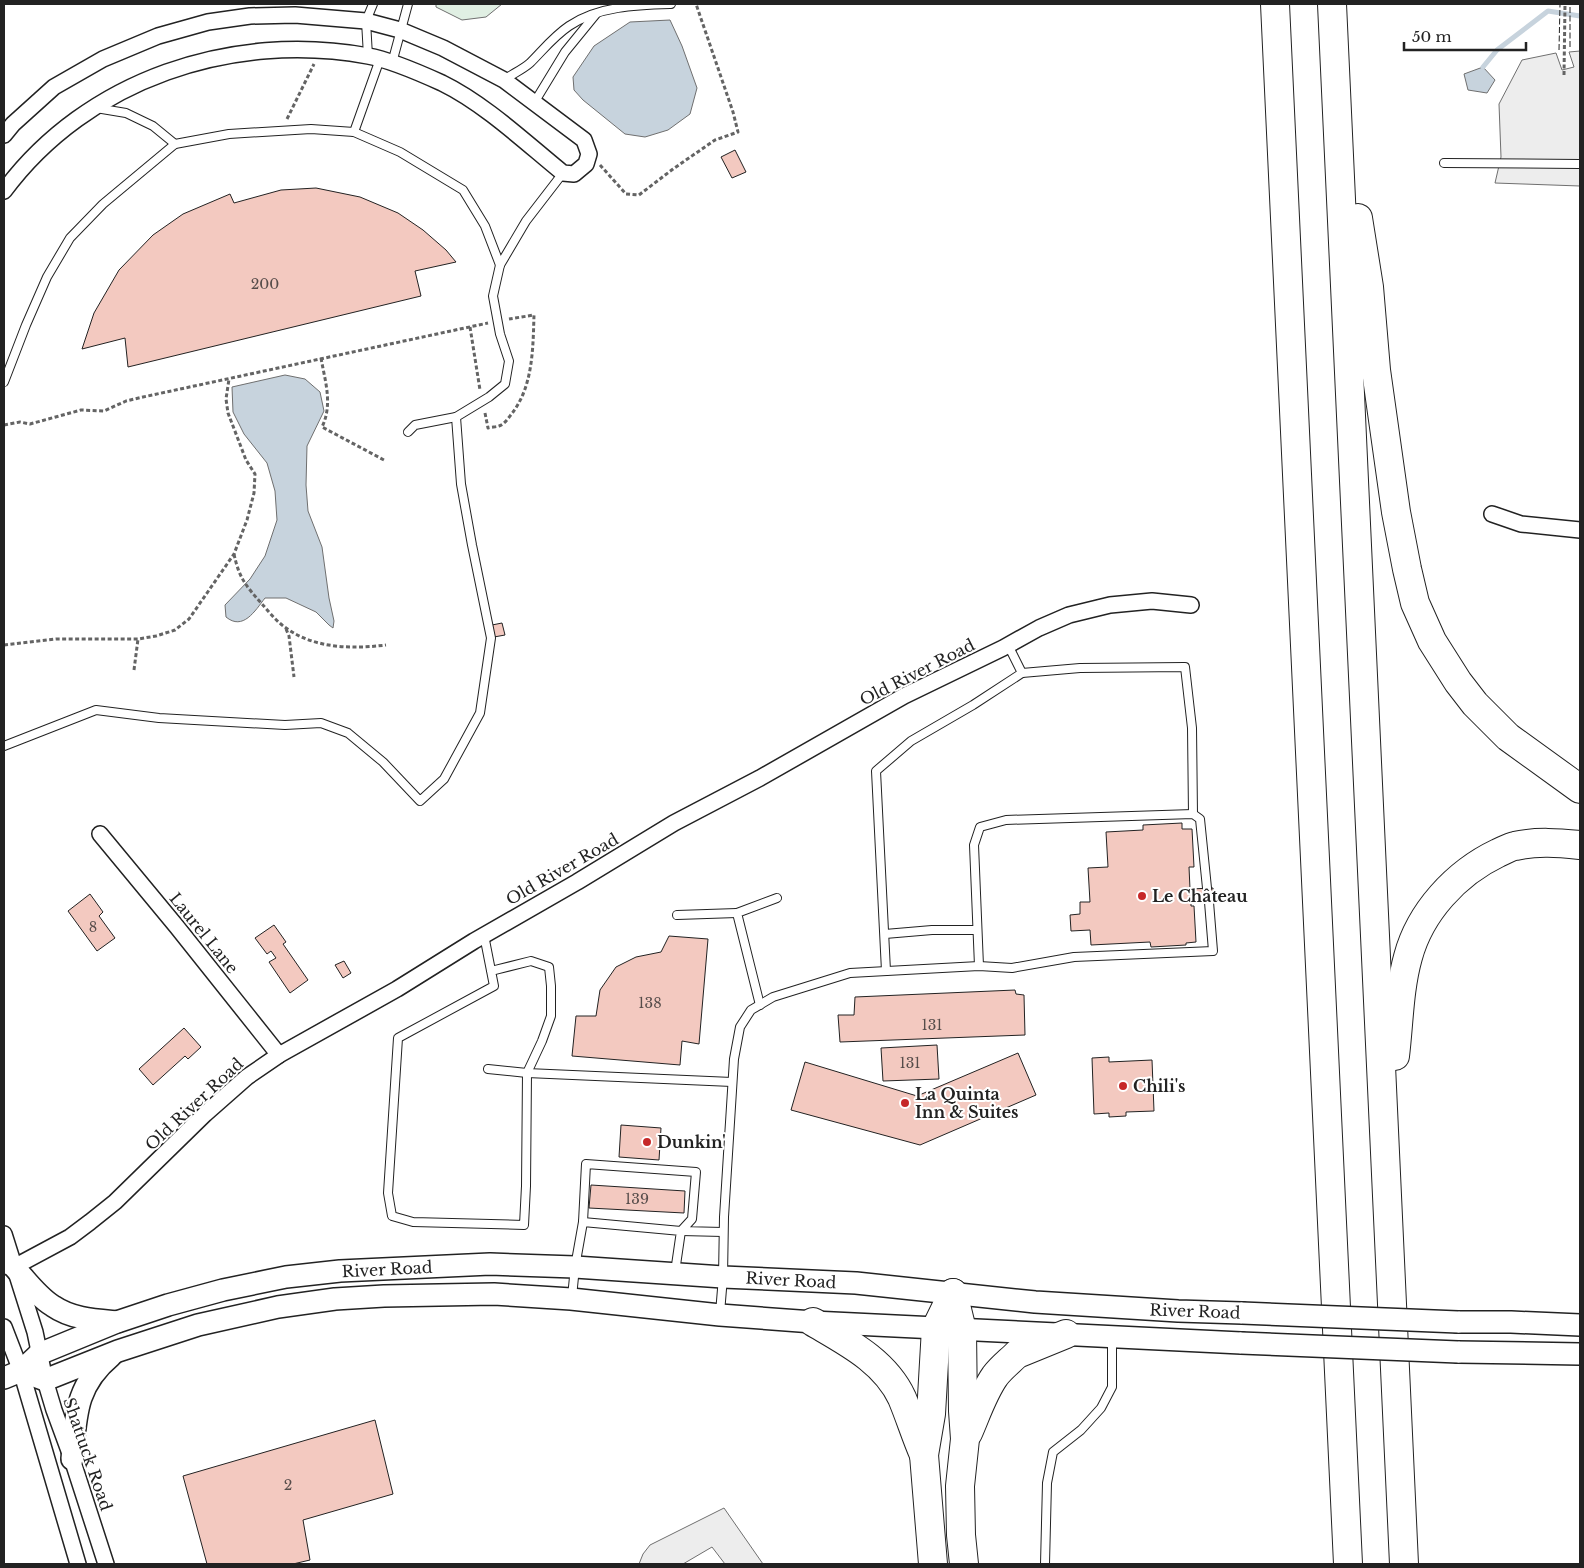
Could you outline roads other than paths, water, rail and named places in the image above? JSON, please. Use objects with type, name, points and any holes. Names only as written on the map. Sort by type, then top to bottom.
[{"type":"highway","points":[[1275,4],[1348,1564]]},
{"type":"highway","points":[[1332,4],[1404,1564]]},
{"type":"highway","points":[[1336,84],[1369,287],[1376,370],[1396,512],[1415,602],[1432,640],[1458,682],[1475,704],[1508,737],[1580,789]]},
{"type":"highway","points":[[1385,1137],[1401,990],[1408,956],[1420,926],[1438,900],[1460,876],[1486,859],[1514,846],[1546,842],[1580,845]]},
{"type":"highway","points":[[932,1564],[924,1455],[949,1329],[953,1294]]},
{"type":"highway","points":[[813,1322],[853,1345],[882,1368],[901,1397],[924,1455]]},
{"type":"highway","points":[[949,1329],[963,1411],[965,1439],[960,1486],[961,1535],[964,1564]]},
{"type":"highway","points":[[965,1439],[981,1401],[995,1377],[1017,1354],[1066,1334]]},
{"type":"highway","points":[[1333,1564],[1342,1426]]},
{"type":"main road","name":"River Road","points":[[12,1375],[38,1354],[117,1322],[168,1305],[223,1290],[286,1277],[340,1271],[490,1264],[856,1283],[1035,1302],[1178,1311],[1580,1325]]},
{"type":"main road","points":[[9,1267],[52,1306],[68,1314],[117,1322]]},
{"type":"main road","name":"River Road","points":[[45,1380],[118,1351],[198,1325],[278,1307],[335,1299],[384,1296],[494,1294],[571,1299],[720,1315],[813,1322],[1241,1343],[1458,1352],[1580,1354]]},
{"type":"main road","points":[[72,1460],[77,1412],[83,1392],[98,1368],[118,1351]]},
{"type":"main road","points":[[12,1375],[45,1380]]},
{"type":"street","points":[[4,135],[13,124],[54,87],[103,59],[158,36],[208,22],[250,16],[295,15],[366,21],[400,30],[442,48],[504,80],[584,140],[589,154],[586,164],[574,174],[563,174],[477,104],[443,84],[380,59],[282,49],[227,55],[178,67],[140,82],[94,107],[47,142],[19,170],[4,191]]},
{"type":"street","points":[[1492,514],[1521,524],[1580,530]]},
{"type":"street","name":"Old River Road","points":[[9,1267],[70,1237],[109,1207],[205,1114],[240,1083],[279,1055],[397,989],[484,935],[577,882],[674,823],[760,778],[904,696],[1039,628],[1070,615],[1110,606],[1152,601],[1191,605]]},
{"type":"street","name":"Laurel Lane","points":[[100,834],[279,1055]]},
{"type":"street","name":"Shattuck Road","points":[[4,1234],[9,1267],[35,1332],[38,1354],[54,1410],[106,1564]]},
{"type":"street","points":[[4,1327],[12,1375],[78,1564]]},
{"type":"lane","points":[[373,4],[366,21],[380,59]]},
{"type":"lane","points":[[354,132],[380,59],[400,30],[408,4]]},
{"type":"lane","points":[[504,80],[528,64],[571,25],[597,13],[634,6],[671,4]]},
{"type":"lane","points":[[534,104],[565,52],[597,13]]},
{"type":"lane","points":[[94,107],[126,114],[153,126],[175,144]]},
{"type":"lane","points":[[4,382],[47,277],[70,238],[103,204],[175,144],[229,134],[275,130],[312,129],[354,132],[400,152],[463,190],[485,226],[500,265]]},
{"type":"lane","points":[[1444,163],[1580,164]]},
{"type":"lane","points":[[408,432],[415,426],[456,417],[489,397],[505,384],[509,362],[500,334],[494,296],[500,265],[526,221],[563,174]]},
{"type":"lane","points":[[4,746],[96,710],[159,718],[286,725],[321,723],[348,733],[384,762],[420,801],[444,779],[480,713],[491,638],[461,484],[456,417]]},
{"type":"lane","points":[[1008,645],[1022,673]]},
{"type":"lane","points":[[886,971],[876,771],[911,741],[973,705],[1022,673],[1080,668],[1185,667],[1192,728],[1193,814]]},
{"type":"lane","points":[[979,966],[974,845],[980,827],[1006,820],[1193,814],[1200,819],[1207,888]]},
{"type":"lane","points":[[677,915],[737,913],[777,898]]},
{"type":"lane","points":[[720,1315],[723,1277],[723,1232],[734,1060],[740,1027],[752,1010],[773,997],[850,973],[979,966],[1012,968],[1074,956],[1213,951],[1208,902]]},
{"type":"lane","points":[[737,913],[760,1004]]},
{"type":"lane","points":[[885,934],[932,930],[977,930]]},
{"type":"lane","points":[[484,935],[490,971],[494,986],[398,1038],[388,1194],[392,1216],[413,1222],[524,1225],[527,1073],[551,1016],[549,967],[531,960],[490,971]]},
{"type":"lane","points":[[488,1069],[527,1073],[732,1082]]},
{"type":"lane","points":[[571,1299],[583,1222],[586,1164],[696,1172],[692,1219],[681,1231],[675,1274]]},
{"type":"lane","points":[[583,1222],[681,1231],[723,1232]]},
{"type":"lane","points":[[1045,1564],[1046,1483],[1052,1452],[1081,1430],[1101,1408],[1112,1387],[1112,1337]]},
{"type":"waterway","points":[[1483,67],[1497,50],[1548,11],[1580,16]]},
{"type":"place","name":"Le Château","points":[[1142,896]]},
{"type":"place","name":"Chili's","points":[[1123,1086]]},
{"type":"place","name":"La Quinta Inn & Suites","points":[[905,1103]]},
{"type":"place","name":"Dunkin'","points":[[647,1142]]}]
